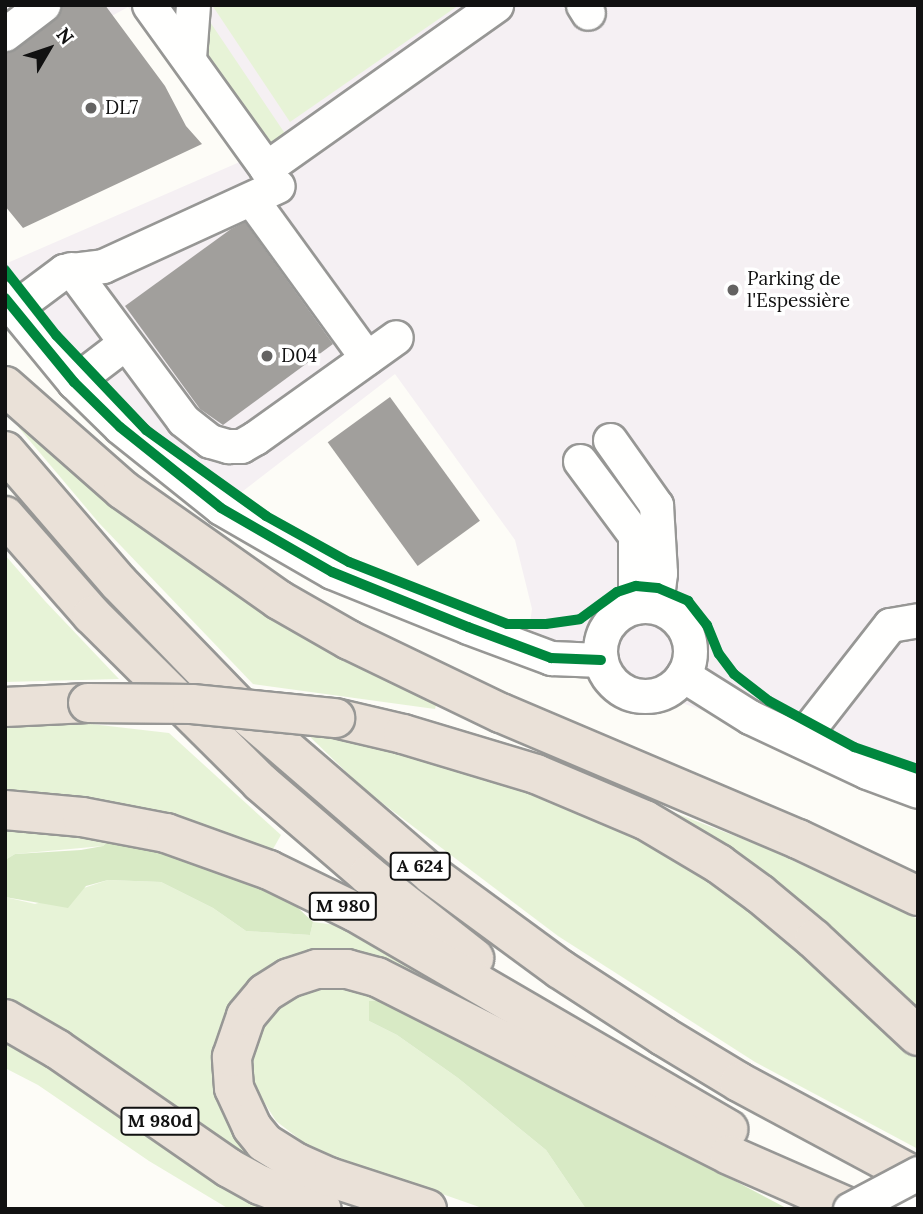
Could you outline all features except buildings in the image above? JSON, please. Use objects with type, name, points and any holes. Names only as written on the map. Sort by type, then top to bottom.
[{"type":"highway","points":[[5,386],[123,490],[279,600],[348,640],[501,713],[741,814],[918,896]]},
{"type":"highway","name":"A 624","points":[[5,451],[119,583],[248,716],[422,867],[549,961],[663,1036],[740,1083],[918,1175]]},
{"type":"highway","name":"A 624","points":[[5,516],[92,615],[260,782],[423,919],[650,1083],[753,1144],[878,1209]]},
{"type":"highway","points":[[5,707],[88,703],[192,704],[335,718],[505,748],[741,814]]},
{"type":"highway","points":[[335,718],[415,738],[536,774],[645,820],[719,864],[760,894],[823,947],[918,1036]]},
{"type":"highway","name":"M 980","points":[[5,810],[82,817],[152,830],[258,866],[355,912],[650,1083]]},
{"type":"highway","points":[[427,1209],[329,1177],[297,1163],[264,1142],[252,1127],[234,1088],[232,1057],[246,1016],[265,993],[289,978],[317,970],[347,969],[377,977],[729,1155],[851,1209]]},
{"type":"highway","name":"M 980d","points":[[5,1019],[68,1056],[229,1168],[260,1185],[322,1209]]},
{"type":"street","points":[[5,34],[43,5]]},
{"type":"street","points":[[149,5],[266,168],[496,5]]},
{"type":"street","points":[[189,58],[193,5]]},
{"type":"street","points":[[367,358],[265,192],[103,266],[71,269],[58,274],[9,303],[74,382],[120,427],[221,508],[332,572],[551,658],[601,660]]},
{"type":"street","points":[[71,269],[192,429],[211,441],[234,447],[255,438],[396,337]]},
{"type":"street","points":[[74,382],[125,342]]},
{"type":"street","points":[[610,440],[656,505],[660,573],[646,607]]},
{"type":"street","points":[[580,461],[635,535],[646,607]]},
{"type":"street","points":[[646,607],[680,622],[687,634],[690,648],[683,676],[673,687],[660,694],[630,693],[617,686],[607,674],[601,660],[604,633],[622,612],[646,607]]},
{"type":"street","points":[[800,740],[890,625],[918,620]]},
{"type":"street","points":[[683,676],[750,717],[867,772],[918,791]]},
{"type":"street","points":[[851,1209],[918,1175]]},
{"type":"street","points":[[897,1209],[918,1198]]},
{"type":"shaded area","points":[[5,5],[918,5],[918,791],[634,685],[526,649],[532,609],[515,540],[395,374],[221,508],[5,298],[5,264],[242,161],[128,7],[5,75]]},
{"type":"green space","points":[[212,5],[459,5],[290,122]]},
{"type":"green space","points":[[202,10],[286,135],[264,148],[204,64]]},
{"type":"green space","points":[[16,418],[438,697],[435,709],[253,684],[99,523],[19,428]]},
{"type":"green space","points":[[5,555],[45,601],[119,679],[5,682]]},
{"type":"green space","points":[[65,721],[169,733],[281,835],[269,856],[5,797],[5,725]]},
{"type":"green space","points":[[306,733],[373,742],[578,802],[731,886],[861,998],[918,1056],[918,1149],[755,1062],[558,936],[365,790]]},
{"type":"green space","points":[[670,811],[766,848],[918,919],[918,1015],[669,815]]},
{"type":"green space","points":[[5,827],[110,840],[103,846],[15,854],[5,860]]},
{"type":"green space","points":[[110,840],[151,846],[280,891],[313,922],[310,935],[246,931],[213,908],[161,882],[108,880],[86,886],[68,908],[5,897],[5,860],[15,854],[81,850],[103,846]]},
{"type":"green space","points":[[108,880],[161,882],[213,908],[246,931],[310,935],[313,922],[336,925],[358,934],[449,988],[446,994],[341,951],[305,952],[272,966],[243,991],[222,1026],[214,1063],[221,1107],[240,1140],[276,1170],[272,1174],[5,1003],[5,897],[35,904]]},
{"type":"green space","points":[[327,986],[356,989],[389,1001],[369,1021],[397,1035],[458,1078],[546,1150],[586,1209],[485,1209],[311,1148],[276,1121],[254,1086],[253,1050],[267,1018],[296,994]]},
{"type":"green space","points":[[369,1001],[389,1001],[454,1033],[788,1209],[586,1209],[546,1150],[458,1078],[397,1035],[369,1021]]},
{"type":"green space","points":[[5,1038],[275,1209],[229,1209],[149,1161],[38,1085],[5,1068]]},
{"type":"cycle path","points":[[5,270],[56,335],[146,430],[266,516],[349,562],[507,624],[546,624],[580,619],[617,592],[636,586],[658,588],[688,601],[707,625],[719,654],[734,674],[769,701],[854,747],[918,769]]},
{"type":"cycle path","points":[[5,298],[74,382],[120,427],[221,508],[332,572],[468,627],[551,658],[601,660]]},
{"type":"place","name":"DL7","points":[[91,108]]},
{"type":"place","name":"Parking de l'Espessière","points":[[733,290]]},
{"type":"place","name":"D04","points":[[267,356]]}]
